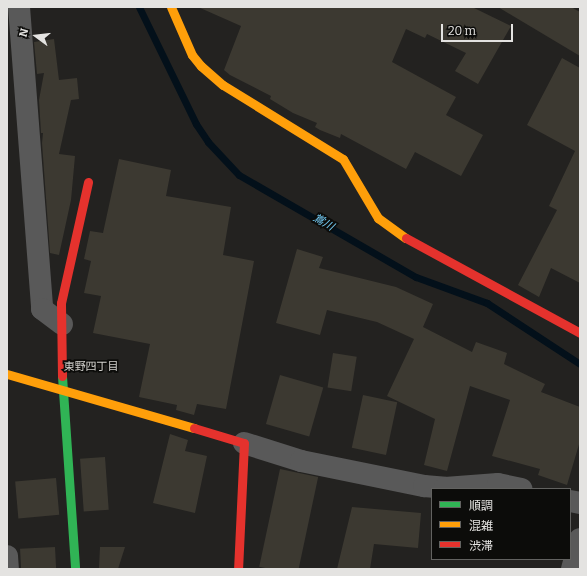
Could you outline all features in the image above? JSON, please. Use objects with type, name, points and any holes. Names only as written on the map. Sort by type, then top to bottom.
[{"type":"street","points":[[19,7],[42,309],[62,324]]},
{"type":"street","points":[[171,7],[192,54],[201,66],[224,85],[343,159],[378,218],[408,240],[580,333]]},
{"type":"street","points":[[75,569],[62,390],[61,303],[88,182]]},
{"type":"street","points":[[7,374],[301,461],[424,486],[445,488],[498,484],[516,488]]},
{"type":"street","points":[[238,569],[244,443]]},
{"type":"street","points":[[572,569],[580,539]]},
{"type":"street","points":[[7,556],[8,569]]},
{"type":"building","points":[[198,7],[472,7],[511,26],[478,84],[455,71],[466,53],[427,34],[425,38],[406,29],[392,62],[456,97],[446,115],[483,135],[461,176],[415,152],[406,169],[341,134],[340,138],[320,130],[315,127],[317,123],[293,113],[270,99],[271,96],[230,75],[224,70],[241,26]]},
{"type":"building","points":[[498,7],[571,7],[580,12],[580,56]]},
{"type":"building","points":[[54,39],[59,80],[77,78],[79,99],[71,100],[59,154],[75,156],[71,200],[59,255],[50,253],[42,143],[43,133],[41,133],[39,100],[44,73],[37,74],[34,42]]},
{"type":"building","points":[[562,58],[580,68],[580,283],[551,268],[539,297],[518,285],[557,210],[549,206],[575,151],[527,125]]},
{"type":"building","points":[[119,159],[171,170],[166,196],[231,207],[223,255],[254,261],[226,409],[197,404],[194,415],[176,410],[177,405],[139,397],[150,344],[93,333],[101,296],[84,293],[91,261],[84,259],[90,231],[103,233]]},
{"type":"building","points":[[297,249],[323,257],[319,268],[396,287],[433,304],[423,327],[472,352],[476,342],[507,353],[504,364],[545,384],[541,392],[580,407],[580,441],[567,485],[538,475],[540,469],[492,456],[510,400],[470,386],[447,471],[424,465],[435,419],[387,396],[414,339],[377,322],[327,310],[320,335],[276,323]]},
{"type":"building","points":[[333,353],[357,357],[351,391],[328,388]]},
{"type":"building","points":[[280,375],[323,387],[309,436],[266,424]]},
{"type":"building","points":[[363,395],[397,402],[386,455],[352,448]]},
{"type":"building","points":[[170,434],[188,440],[185,451],[207,456],[195,513],[153,503]]},
{"type":"building","points":[[105,457],[109,510],[84,512],[80,459]]},
{"type":"building","points":[[280,469],[318,477],[299,569],[269,569],[259,567]]},
{"type":"building","points":[[56,478],[59,515],[18,518],[15,482]]},
{"type":"building","points":[[352,507],[421,513],[418,548],[374,544],[370,569],[337,569]]},
{"type":"building","points":[[55,547],[56,569],[21,569],[20,549]]},
{"type":"building","points":[[100,547],[125,547],[118,569],[99,569]]},
{"type":"waterway","name":"鴬川","points":[[139,7],[196,124],[208,142],[239,175],[416,277],[487,303],[580,364]]},
{"type":"traffic: fast","points":[[62,376],[75,569]]},
{"type":"traffic: slow","points":[[171,7],[192,55],[201,66],[223,85],[343,159],[378,218],[406,238]]},
{"type":"traffic: slow","points":[[7,374],[194,428]]},
{"type":"traffic: jam","points":[[62,376],[61,303],[88,182]]},
{"type":"traffic: jam","points":[[406,238],[580,333]]},
{"type":"traffic: jam","points":[[194,428],[244,443],[238,569]]},
{"type":"district","name":"東野四丁目","points":[[91,367]]}]
